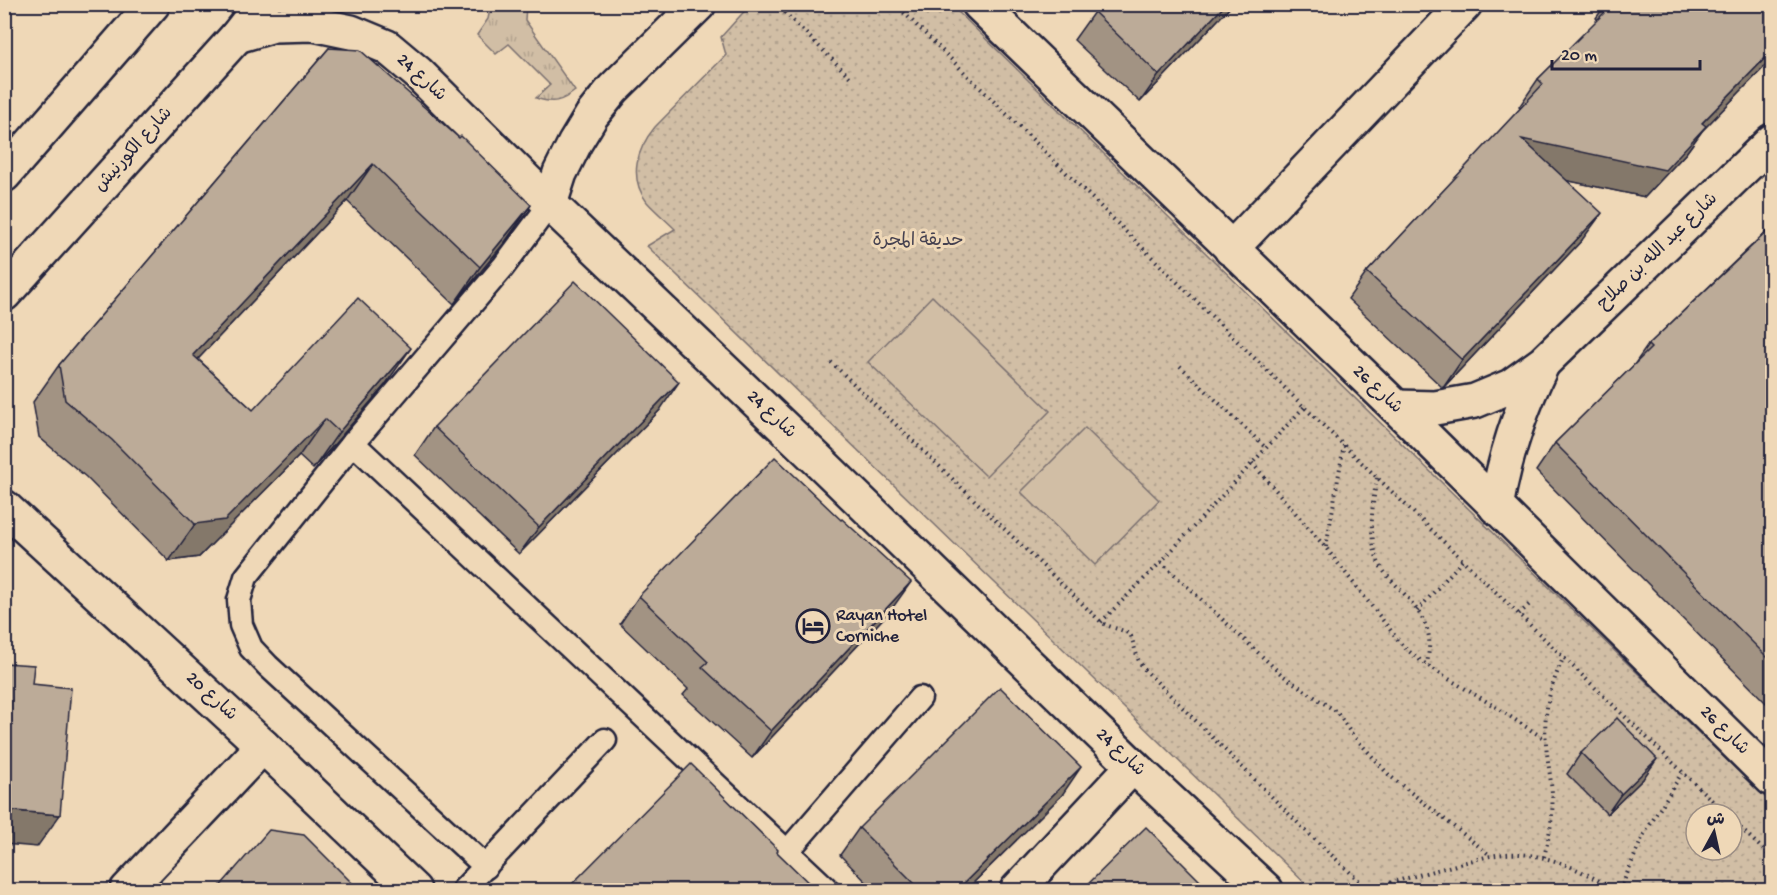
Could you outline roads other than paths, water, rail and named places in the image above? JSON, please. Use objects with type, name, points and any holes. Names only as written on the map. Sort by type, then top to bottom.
[{"type":"street","points":[[4,175],[153,4]]},
{"type":"street","name":"شارع الكورنيش","points":[[4,294],[237,36],[262,4]]},
{"type":"street","points":[[550,204],[560,173],[592,115],[613,89],[699,4]]},
{"type":"street","name":"شارع 26","points":[[979,4],[1396,407],[1773,779]]},
{"type":"street","points":[[1231,249],[1464,4]]},
{"type":"street","name":"شارع 24","points":[[237,36],[274,25],[313,24],[351,32],[387,47],[418,73],[550,204],[810,452],[1133,766],[1266,891]]},
{"type":"street","name":"شارع عبد الله بن صلاح","points":[[1396,407],[1435,408],[1475,401],[1511,386],[1543,363],[1773,141]]},
{"type":"street","name":"شارع عبد الله بن صلاح","points":[[1496,507],[1513,433],[1526,397],[1543,363]]},
{"type":"street","name":"شارع 20","points":[[4,507],[263,746],[414,891]]},
{"type":"street","points":[[127,891],[263,746]]},
{"type":"street","points":[[1017,891],[1133,766]]},
{"type":"lane","points":[[486,867],[251,648],[241,625],[239,600],[246,577],[353,443],[504,267],[550,204]]},
{"type":"lane","points":[[353,443],[828,891]]},
{"type":"lane","points":[[787,852],[920,698]]},
{"type":"lane","points":[[463,891],[605,740]]},
{"type":"place","name":"Rayan Hotel Corniche","points":[[813,626]]},
{"type":"park label","name":"حديقة المجرة","points":[[918,241]]}]
